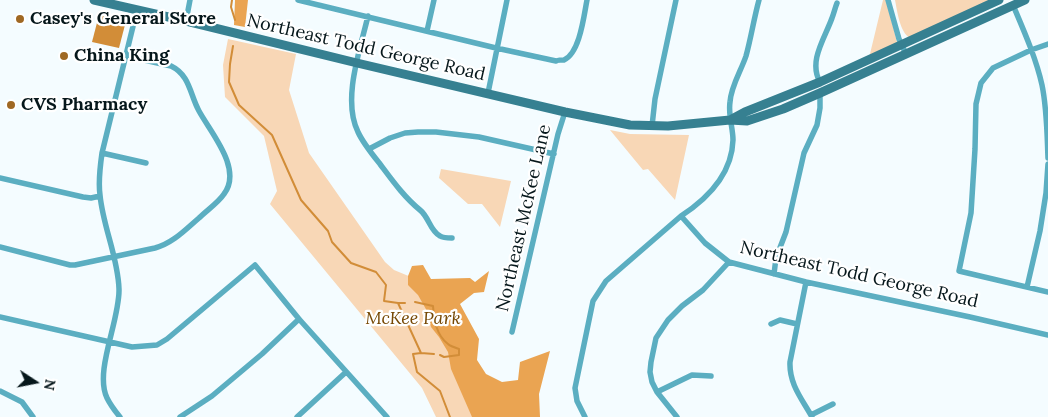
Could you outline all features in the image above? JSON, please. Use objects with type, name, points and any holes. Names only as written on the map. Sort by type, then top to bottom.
[{"type":"main road","name":"Northeast Todd George Road","points":[[94,0],[565,112],[630,125],[652,126],[730,120],[747,121],[783,109],[1025,0]]},
{"type":"main road","points":[[730,120],[745,112],[820,82],[999,0]]},
{"type":"street","points":[[186,21],[190,0]]},
{"type":"street","points":[[298,0],[496,48],[564,60],[576,47],[587,0]]},
{"type":"street","points":[[427,31],[434,0]]},
{"type":"street","points":[[488,93],[507,0]]},
{"type":"street","points":[[652,126],[655,99],[676,0]]},
{"type":"street","points":[[585,417],[577,401],[575,388],[594,301],[606,280],[690,210],[712,190],[724,174],[730,157],[732,140],[730,103],[734,86],[746,57],[759,0]]},
{"type":"street","points":[[888,0],[906,54]]},
{"type":"street","points":[[820,82],[816,70],[817,55],[837,3]]},
{"type":"street","points":[[1013,5],[1031,50],[1042,85],[1047,116],[1048,158]]},
{"type":"street","points":[[120,417],[107,397],[104,387],[104,371],[117,312],[119,290],[100,196],[99,174],[102,153],[137,10]]},
{"type":"street","points":[[368,16],[351,94],[352,113],[359,134],[399,189],[427,217],[432,228],[440,236],[452,238]]},
{"type":"street","points":[[1048,44],[993,68],[981,83],[976,104],[971,213],[959,270],[1048,292]]},
{"type":"street","points":[[0,248],[75,265],[162,246],[174,239],[219,200],[227,189],[231,172],[228,161],[197,108],[184,75],[171,66],[126,56]]},
{"type":"street","points":[[774,274],[776,258],[786,232],[804,153],[817,125],[820,93]]},
{"type":"street","name":"Northeast McKee Lane","points":[[512,332],[565,112]]},
{"type":"street","points":[[369,149],[390,138],[405,133],[436,132],[479,137],[554,154]]},
{"type":"street","points":[[102,153],[146,163]]},
{"type":"street","points":[[1027,287],[1040,231],[1048,164]]},
{"type":"street","points":[[0,178],[83,197],[100,196]]},
{"type":"street","name":"Northeast Todd George Road","points":[[681,216],[705,243],[729,262],[806,282],[1048,335]]},
{"type":"street","points":[[676,417],[657,392],[652,382],[650,372],[656,338],[668,320],[682,306],[703,290],[729,262]]},
{"type":"street","points":[[0,317],[132,347],[157,345],[167,339],[255,265],[299,320],[388,417]]},
{"type":"street","points":[[806,282],[789,370],[794,387],[812,416],[833,404]]},
{"type":"street","points":[[180,417],[212,396],[299,320]]},
{"type":"street","points":[[771,324],[780,320],[797,324]]},
{"type":"street","points":[[298,417],[346,372]]},
{"type":"street","points":[[657,392],[692,375],[711,376]]},
{"type":"street","points":[[0,390],[22,402],[33,417]]},
{"type":"green space","points":[[883,0],[886,0],[897,42],[895,46],[869,58]]},
{"type":"green space","points":[[895,0],[997,0],[910,38],[901,26]]},
{"type":"green space","name":"McKee Park","points":[[228,39],[296,54],[289,90],[309,153],[385,262],[394,270],[428,284],[451,308],[466,360],[540,417],[436,417],[422,388],[270,204],[277,191],[264,136],[225,97],[223,65]]},
{"type":"green space","points":[[610,130],[630,134],[689,135],[675,200],[648,169],[643,170]]},
{"type":"green space","points":[[441,169],[511,181],[500,227],[482,204],[468,204],[439,178]]},
{"type":"shaded area","points":[[235,0],[248,0],[245,27],[234,25]]},
{"type":"shaded area","points":[[99,15],[126,21],[119,48],[92,42]]},
{"type":"shaded area","points":[[423,265],[431,279],[470,278],[475,282],[489,271],[484,292],[474,293],[460,304],[479,339],[477,360],[486,374],[502,382],[518,380],[520,362],[550,351],[539,394],[540,417],[472,417],[451,369],[448,352],[431,327],[427,311],[418,295],[408,285],[408,276],[412,266]]},
{"type":"waterway","points":[[232,0],[231,7],[235,20]]},
{"type":"waterway","points":[[233,46],[229,82],[239,105],[272,135],[301,200],[328,231],[332,242],[351,263],[376,272],[386,285],[384,301],[398,303],[421,353],[413,354],[417,372],[440,391],[450,417]]},
{"type":"waterway","points":[[415,302],[433,306],[435,321],[441,336],[449,345],[459,349],[459,355],[444,357],[440,355]]},
{"type":"waterway","points":[[398,303],[405,303]]},
{"type":"waterway","points":[[421,353],[434,354]]},
{"type":"place","name":"Casey's General Store","points":[[20,19]]},
{"type":"place","name":"China King","points":[[64,56]]},
{"type":"place","name":"CVS Pharmacy","points":[[11,105]]}]
